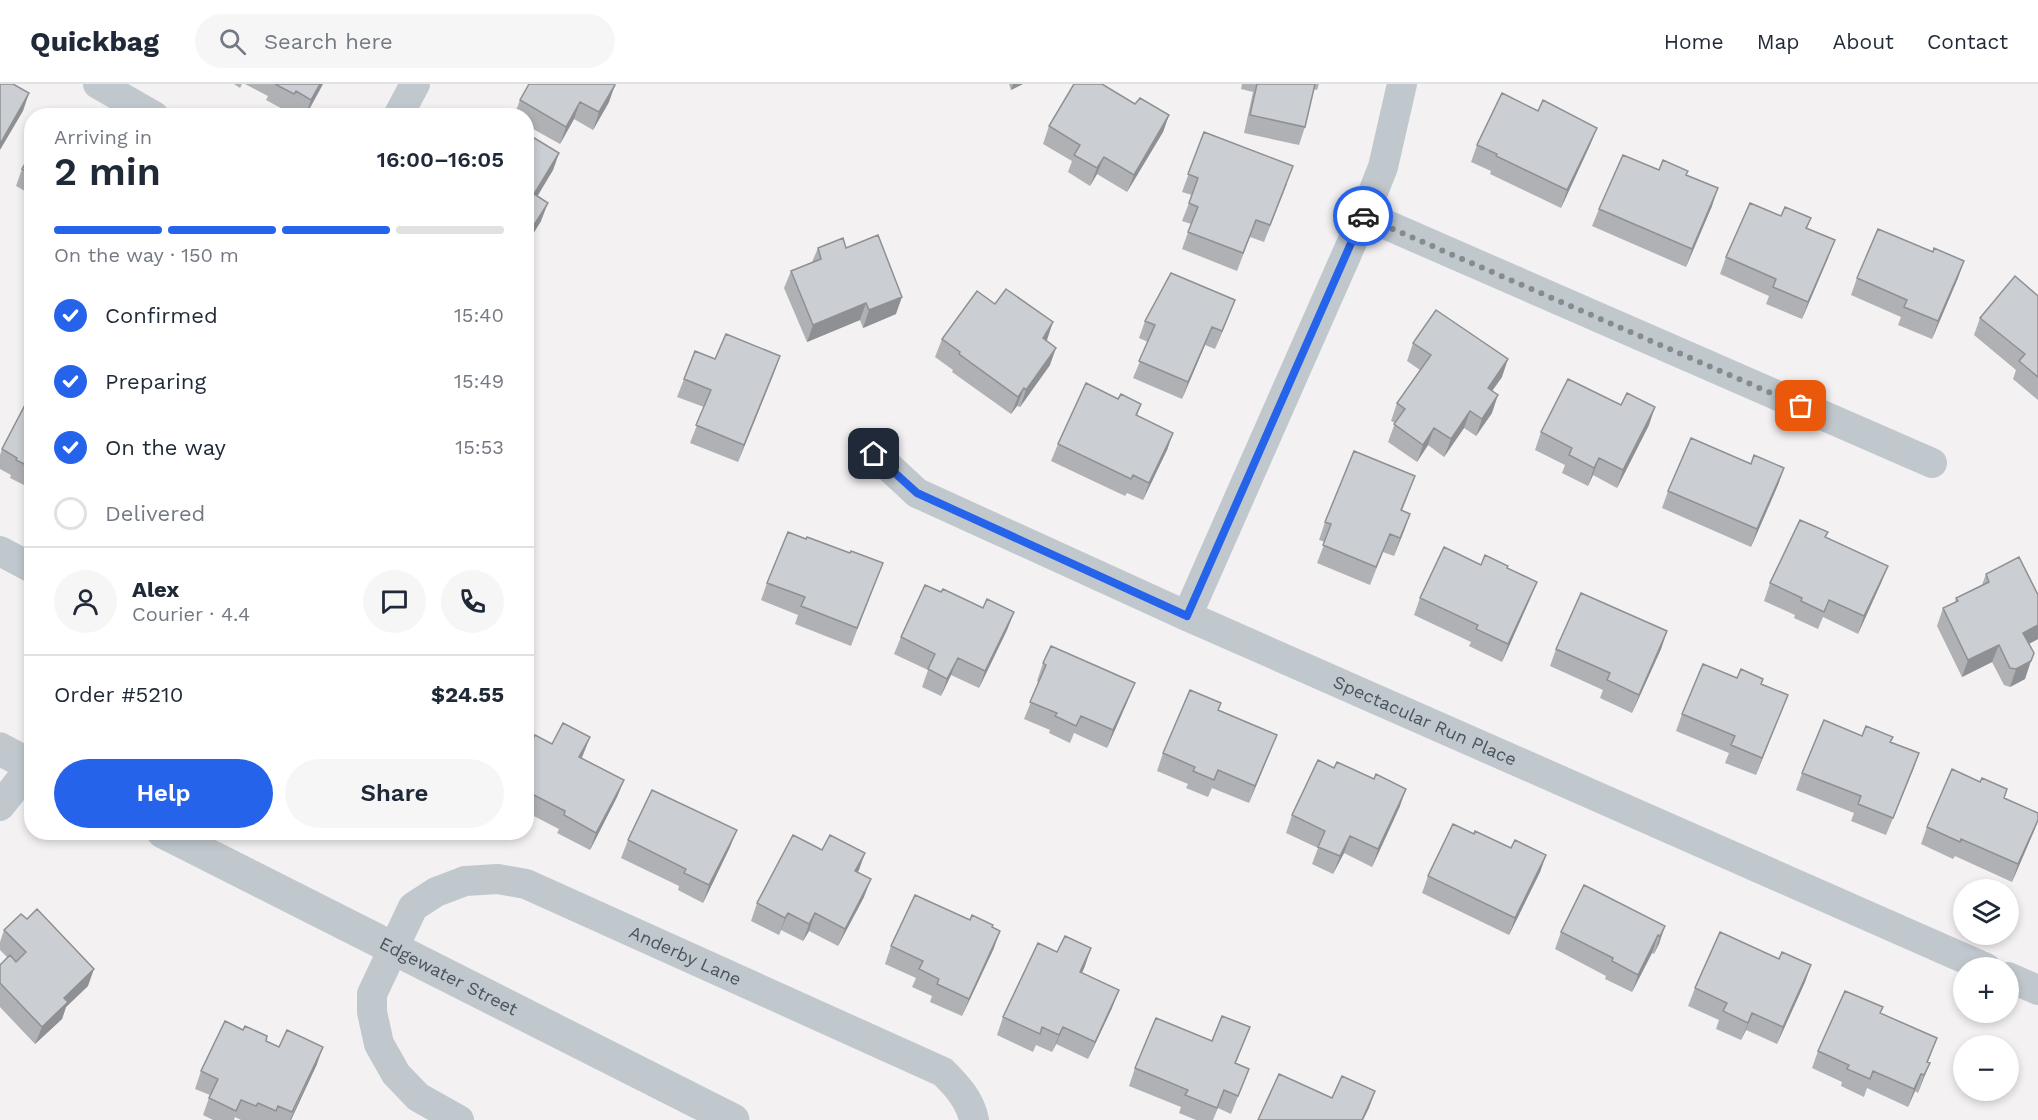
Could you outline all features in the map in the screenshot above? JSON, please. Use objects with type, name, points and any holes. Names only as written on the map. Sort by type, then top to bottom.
[{"type":"street","points":[[98,84],[140,108]]},
{"type":"street","points":[[402,108],[416,84]]},
{"type":"street","points":[[1187,616],[1364,215],[1383,167],[1402,84]]},
{"type":"street","points":[[1364,215],[1932,463]]},
{"type":"street","name":"Spectacular Run Place","points":[[874,454],[917,493],[1187,616],[1961,957]]},
{"type":"street","points":[[0,551],[24,564]]},
{"type":"street","points":[[0,749],[24,762]]},
{"type":"street","points":[[0,806],[24,776]]},
{"type":"street","name":"Edgewater Street","points":[[179,840],[733,1120]]},
{"type":"street","name":"Anderby Lane","points":[[459,1120],[418,1097],[396,1074],[379,1044],[372,1012],[372,994],[413,908],[436,892],[465,881],[498,879],[526,884],[943,1072],[960,1089],[972,1111],[974,1120]]},
{"type":"street","points":[[2019,982],[2038,990]]},
{"type":"building","points":[[0,84],[13,84],[29,93],[0,144]]},
{"type":"building","points":[[275,84],[320,84],[311,100],[296,91],[294,94]]},
{"type":"building","points":[[529,84],[615,85],[599,112],[580,102],[566,127],[520,100]]},
{"type":"building","points":[[1074,84],[1102,84],[1135,104],[1140,98],[1169,115],[1134,175],[1104,157],[1097,168],[1074,155],[1080,145],[1049,126]]},
{"type":"building","points":[[1257,84],[1315,84],[1305,127],[1250,115]]},
{"type":"building","points":[[1502,93],[1538,111],[1543,100],[1597,128],[1567,190],[1477,145]]},
{"type":"building","points":[[1204,132],[1293,166],[1270,225],[1256,220],[1243,253],[1188,232],[1198,207],[1189,203],[1198,178],[1188,174]]},
{"type":"building","points":[[534,138],[559,153],[534,194]]},
{"type":"building","points":[[1623,155],[1659,170],[1663,160],[1688,171],[1686,175],[1718,188],[1692,249],[1599,209]]},
{"type":"building","points":[[534,194],[548,203],[534,225]]},
{"type":"building","points":[[1750,203],[1781,216],[1785,207],[1811,218],[1806,228],[1835,240],[1808,302],[1773,287],[1776,279],[1726,257]]},
{"type":"building","points":[[1878,229],[1933,252],[1934,248],[1964,261],[1938,321],[1904,307],[1907,300],[1857,278]]},
{"type":"building","points":[[878,235],[902,297],[869,310],[866,303],[813,325],[791,271],[821,259],[818,248],[843,238],[846,248]]},
{"type":"building","points":[[1171,273],[1235,300],[1222,331],[1212,327],[1188,382],[1139,361],[1155,325],[1145,321]]},
{"type":"building","points":[[2015,276],[2038,296],[2038,377],[2019,361],[2025,354],[1980,318]]},
{"type":"building","points":[[1006,289],[1053,322],[1043,338],[1056,348],[1026,390],[1024,388],[1018,397],[942,339],[977,291],[995,304]]},
{"type":"building","points":[[1436,310],[1508,359],[1488,388],[1498,395],[1482,419],[1470,411],[1451,439],[1434,428],[1423,445],[1394,424],[1405,409],[1397,403],[1431,355],[1413,343]]},
{"type":"building","points":[[726,334],[780,356],[744,445],[696,425],[711,390],[684,379],[695,351],[715,359]]},
{"type":"building","points":[[1568,379],[1621,405],[1627,393],[1655,407],[1623,470],[1599,458],[1594,468],[1569,455],[1572,448],[1541,432]]},
{"type":"building","points":[[1086,383],[1118,399],[1121,394],[1141,404],[1136,415],[1173,433],[1149,483],[1133,475],[1131,479],[1058,444]]},
{"type":"building","points":[[24,407],[24,464],[2,449]]},
{"type":"building","points":[[1691,438],[1751,464],[1754,455],[1784,468],[1757,529],[1668,491]]},
{"type":"building","points":[[1354,451],[1415,476],[1401,510],[1410,514],[1400,538],[1390,534],[1376,567],[1323,545],[1331,524],[1325,522]]},
{"type":"building","points":[[1800,520],[1828,532],[1825,537],[1888,566],[1864,616],[1829,600],[1824,612],[1801,601],[1802,598],[1770,583]]},
{"type":"building","points":[[788,532],[883,563],[857,628],[801,606],[805,597],[767,583]]},
{"type":"building","points":[[1444,547],[1481,565],[1485,555],[1537,582],[1508,644],[1476,629],[1478,625],[1420,598]]},
{"type":"building","points":[[2019,557],[2038,595],[2038,625],[2023,633],[2034,653],[2031,661],[2016,669],[2010,668],[1999,645],[1968,660],[1943,608],[1958,601],[1956,598],[1989,582],[1986,574]]},
{"type":"building","points":[[925,585],[941,592],[943,589],[983,608],[987,599],[1014,612],[985,671],[958,658],[947,679],[928,669],[935,654],[901,637]]},
{"type":"building","points":[[1581,593],[1667,631],[1639,695],[1607,680],[1610,673],[1556,649]]},
{"type":"building","points":[[1051,646],[1135,683],[1113,730],[1081,716],[1076,726],[1055,716],[1057,713],[1030,702],[1046,665],[1043,663]]},
{"type":"building","points":[[1703,664],[1737,678],[1741,669],[1763,679],[1761,684],[1788,695],[1762,758],[1731,745],[1735,736],[1682,714]]},
{"type":"building","points":[[1190,690],[1221,703],[1218,710],[1277,735],[1255,786],[1218,770],[1214,780],[1193,771],[1195,767],[1163,753]]},
{"type":"building","points":[[1824,720],[1862,736],[1866,726],[1893,737],[1890,742],[1919,753],[1893,818],[1858,804],[1861,796],[1802,773]]},
{"type":"building","points":[[563,723],[590,737],[579,757],[624,780],[596,833],[564,815],[565,811],[534,795],[534,737],[535,735],[552,744]]},
{"type":"building","points":[[1318,760],[1334,768],[1337,762],[1374,779],[1376,774],[1406,789],[1378,849],[1350,836],[1340,856],[1318,847],[1325,831],[1292,815]]},
{"type":"building","points":[[1952,769],[1980,782],[1982,778],[2007,789],[2004,798],[2038,813],[2038,820],[2018,864],[1927,827]]},
{"type":"building","points":[[652,790],[737,830],[709,885],[684,873],[686,869],[628,840]]},
{"type":"building","points":[[1453,824],[1474,834],[1475,831],[1511,848],[1515,840],[1546,855],[1515,918],[1428,876]]},
{"type":"building","points":[[793,835],[822,850],[830,835],[865,853],[855,871],[871,879],[845,929],[815,913],[809,924],[788,913],[785,918],[757,903]]},
{"type":"building","points":[[1584,885],[1665,926],[1638,975],[1612,961],[1613,958],[1561,932]]},
{"type":"building","points":[[915,895],[970,920],[972,915],[1000,931],[969,999],[937,984],[939,979],[919,969],[923,961],[891,946]]},
{"type":"building","points":[[37,909],[94,969],[64,998],[68,1002],[42,1027],[0,983],[0,965],[10,955],[16,962],[26,952],[4,930],[21,914],[27,919]]},
{"type":"building","points":[[1720,932],[1779,959],[1782,952],[1811,965],[1783,1027],[1752,1013],[1748,1023],[1723,1011],[1727,1003],[1695,988]]},
{"type":"building","points":[[1065,936],[1091,948],[1080,972],[1119,990],[1095,1042],[1063,1027],[1059,1035],[1042,1027],[1040,1034],[1003,1017],[1038,943],[1057,952]]},
{"type":"building","points":[[1845,991],[1883,1007],[1880,1013],[1937,1038],[1927,1062],[1930,1063],[1924,1075],[1921,1074],[1914,1089],[1873,1071],[1870,1079],[1847,1069],[1849,1065],[1818,1051]]},
{"type":"building","points":[[1222,1016],[1250,1027],[1235,1063],[1249,1069],[1238,1096],[1224,1090],[1217,1108],[1185,1095],[1188,1090],[1135,1068],[1156,1018],[1212,1041]]},
{"type":"building","points":[[225,1021],[243,1030],[245,1026],[267,1036],[266,1041],[279,1047],[287,1030],[323,1047],[292,1112],[278,1106],[276,1111],[258,1103],[256,1106],[241,1100],[236,1111],[209,1098],[218,1079],[201,1071]]},
{"type":"building","points":[[1279,1074],[1332,1098],[1342,1076],[1375,1091],[1362,1120],[1258,1120]]},
{"type":"way so far","points":[[1363,216],[1386,224],[1801,406]]},
{"type":"route","points":[[874,454],[917,493],[1187,616],[1363,216]]}]
